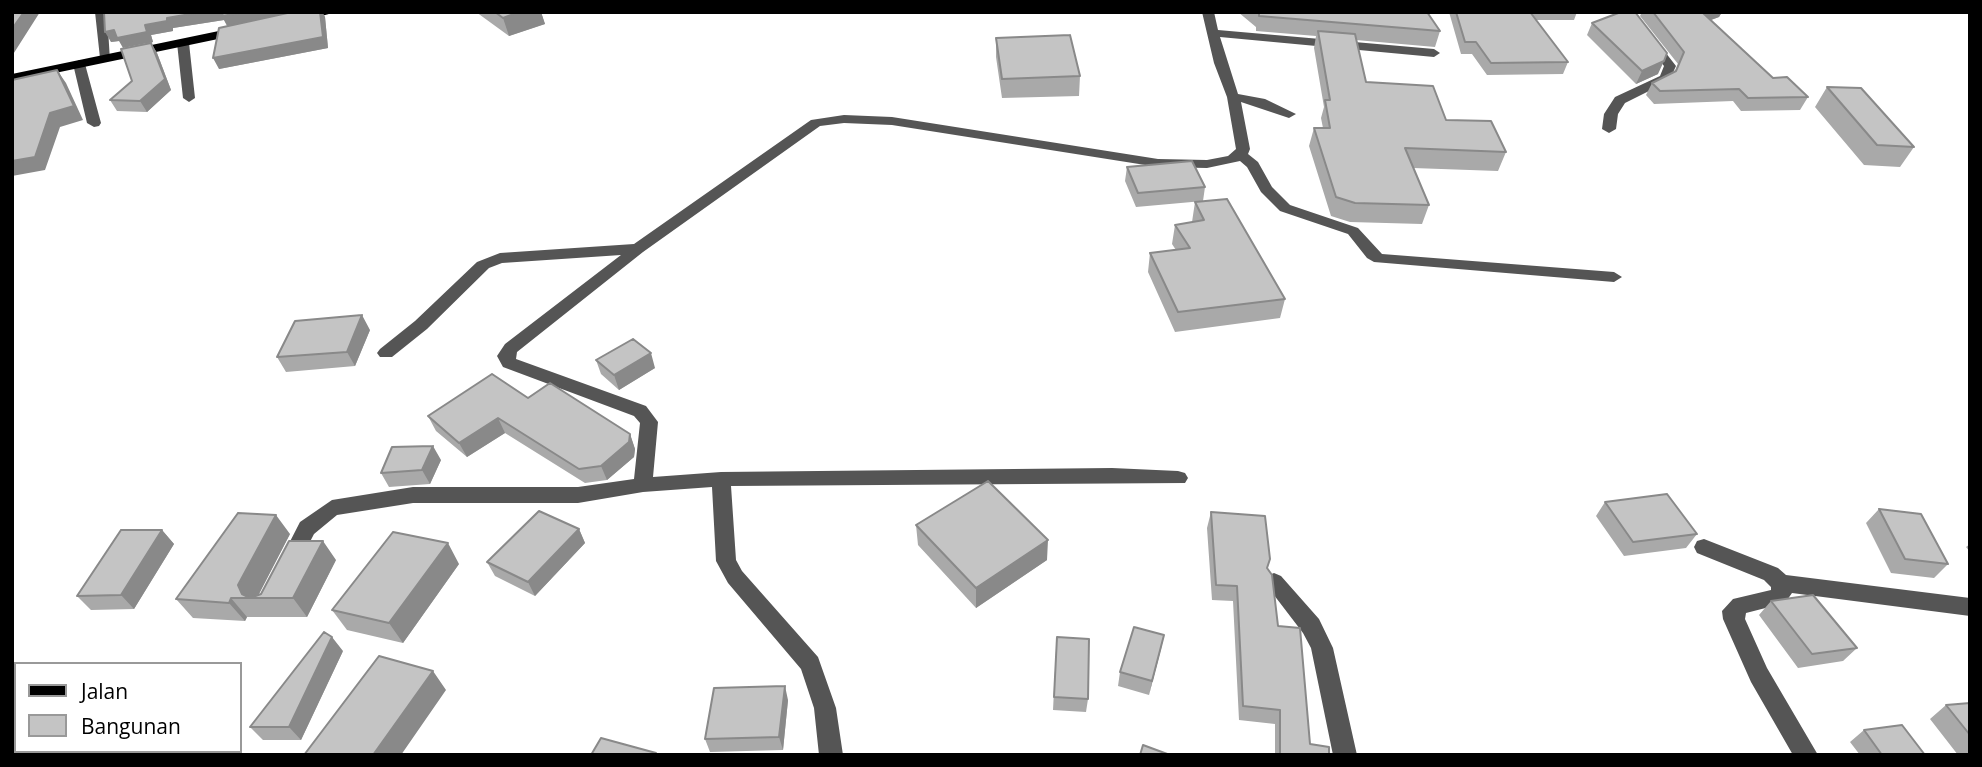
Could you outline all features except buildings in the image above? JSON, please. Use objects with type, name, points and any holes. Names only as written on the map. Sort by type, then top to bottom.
[{"type":"main road","points":[[290,20],[330,12]]},
{"type":"main road","points":[[12,78],[250,29]]},
{"type":"street","points":[[101,12],[106,58]]},
{"type":"street","points":[[1208,12],[1233,97],[1243,149],[1241,155]]},
{"type":"street","points":[[1609,129],[1611,114],[1620,100],[1665,78],[1670,66],[1628,12]]},
{"type":"street","points":[[1214,33],[1434,53]]},
{"type":"street","points":[[183,43],[189,98]]},
{"type":"street","points":[[79,64],[94,123]]},
{"type":"street","points":[[1233,97],[1260,102],[1289,114]]},
{"type":"street","points":[[643,485],[649,422],[639,411],[509,363],[506,356],[511,348],[638,249],[816,122],[845,119],[892,121],[1158,163],[1207,164],[1241,155]]},
{"type":"street","points":[[1241,155],[1252,165],[1266,189],[1284,208],[1353,232],[1372,256],[1379,259],[1614,278]]},
{"type":"street","points":[[386,353],[421,325],[483,265],[500,258],[638,249]]},
{"type":"street","points":[[279,583],[307,528],[332,508],[413,495],[578,495],[643,485],[721,479],[1112,475],[1178,478]]},
{"type":"street","points":[[721,479],[722,542],[729,569],[810,664],[825,708],[831,755]]},
{"type":"street","points":[[1704,547],[1771,574],[1781,583],[1970,607]]},
{"type":"street","points":[[1273,582],[1311,626],[1322,648],[1345,755]]},
{"type":"street","points":[[1781,583],[1782,592],[1778,597],[1740,605],[1733,611],[1734,619],[1759,675],[1806,755]]}]
